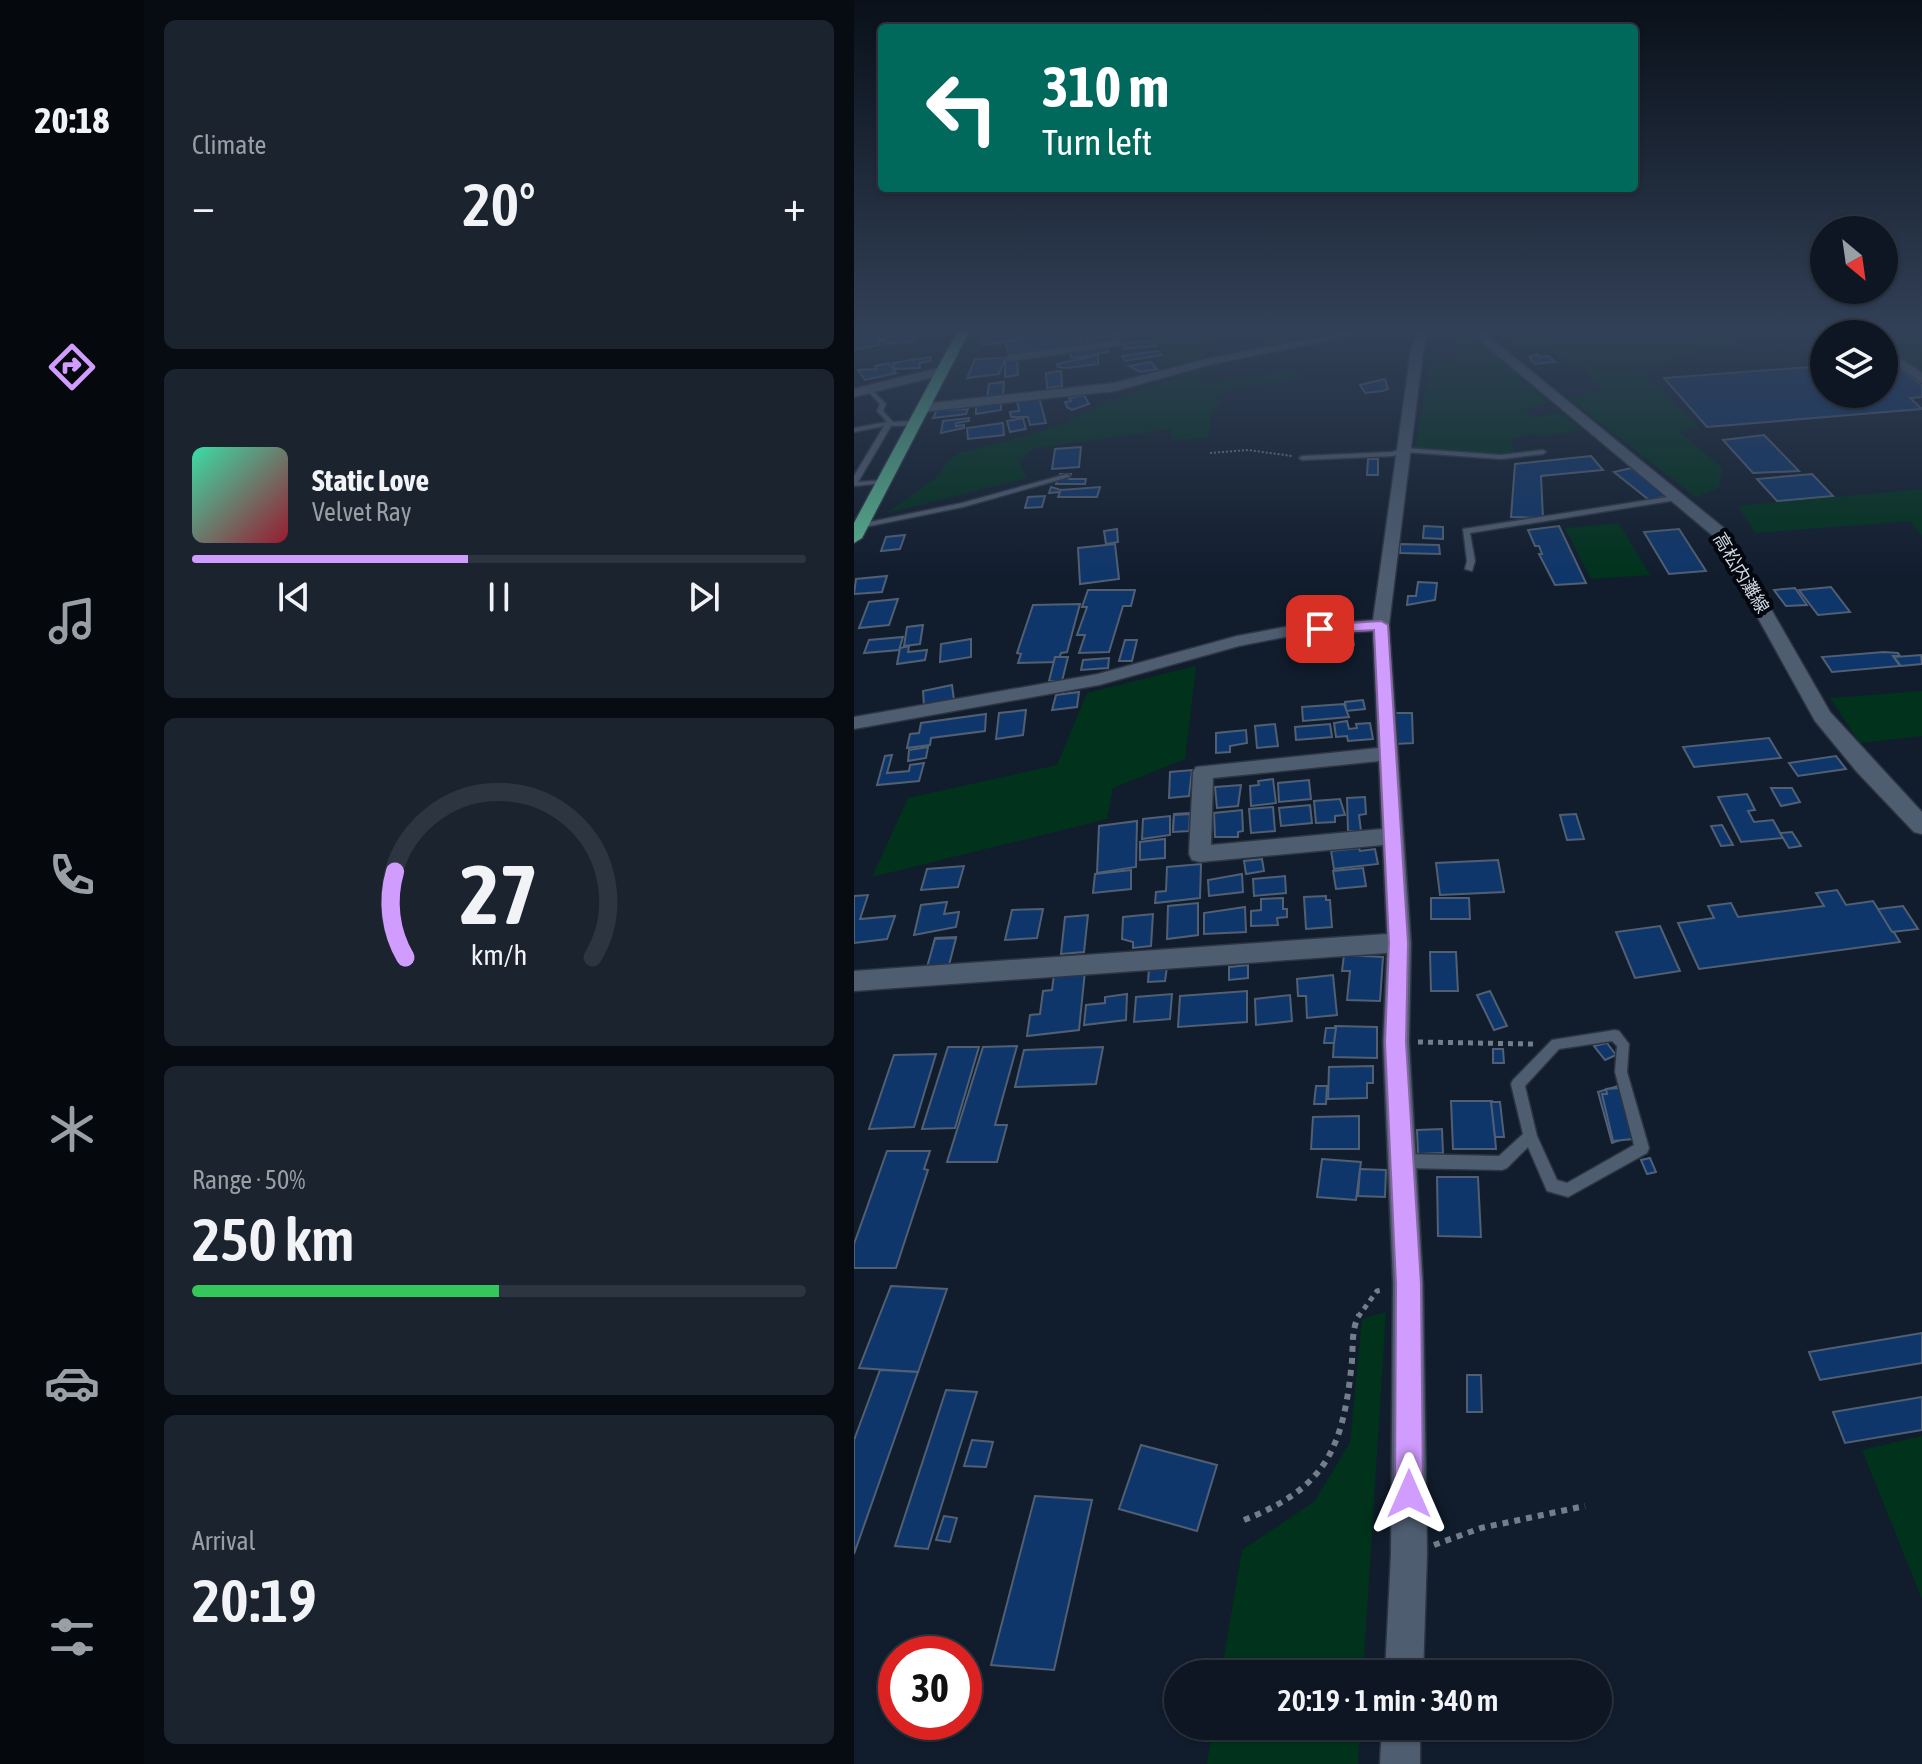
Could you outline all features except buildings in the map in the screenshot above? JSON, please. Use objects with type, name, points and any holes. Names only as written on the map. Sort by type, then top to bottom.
[{"type":"highway","points":[[857,528],[919,414]]},
{"type":"main road","name":"高松内灘線","points":[[1579,414],[1719,532],[1822,716],[1865,767],[1922,826]]},
{"type":"street","points":[[1405,1660],[1409,1554],[1408,1284],[1399,1161],[1396,1042],[1399,943],[1381,625],[1409,414]]},
{"type":"street","points":[[854,723],[1099,679],[1237,641],[1290,631],[1381,625]]},
{"type":"street","points":[[1388,754],[1203,772],[1200,854],[1393,836]]},
{"type":"street","points":[[854,981],[1399,943]]},
{"type":"street","points":[[1400,1764],[1401,1740]]},
{"type":"lane","points":[[882,414],[888,424]]},
{"type":"lane","points":[[854,430],[915,423]]},
{"type":"lane","points":[[854,483],[888,424]]},
{"type":"lane","points":[[1302,458],[1393,454],[1404,450],[1501,457],[1543,452]]},
{"type":"lane","points":[[857,528],[963,505],[1067,476]]},
{"type":"lane","points":[[854,483],[884,482]]},
{"type":"lane","points":[[1469,569],[1471,561],[1466,531],[1680,497]]},
{"type":"lane","points":[[1615,1035],[1623,1044],[1621,1072],[1642,1148],[1568,1190],[1552,1186],[1530,1136],[1518,1084],[1556,1044],[1615,1035]]},
{"type":"lane","points":[[1399,1161],[1502,1163],[1530,1136]]},
{"type":"path","points":[[1210,453],[1263,451],[1302,458]]},
{"type":"path","points":[[1396,1042],[1556,1044]]},
{"type":"path","points":[[1244,1520],[1274,1510],[1307,1487],[1331,1456],[1343,1427],[1354,1325],[1377,1291],[1408,1284]]},
{"type":"path","points":[[1409,1554],[1481,1528],[1585,1506]]},
{"type":"green space","points":[[1082,414],[1212,414],[1208,438],[1172,440],[1170,429],[1032,449],[1019,462],[1027,478],[887,513],[940,475],[948,460],[961,452],[1065,423]]},
{"type":"green space","points":[[1421,414],[1530,414],[1535,417],[1562,414],[1582,430],[1544,436],[1529,434],[1511,439],[1514,451],[1497,455],[1414,449]]},
{"type":"green space","points":[[1589,414],[1686,414],[1698,427],[1680,432],[1722,468],[1719,488],[1696,497]]},
{"type":"green space","points":[[1922,489],[1922,536],[1910,521],[1755,533],[1738,506]]},
{"type":"green space","points":[[1619,523],[1650,575],[1591,579],[1565,528]]},
{"type":"green space","points":[[1196,666],[1185,759],[1113,788],[1107,819],[872,877],[908,798],[1057,765],[1087,693]]},
{"type":"green space","points":[[1922,691],[1922,736],[1860,743],[1830,698]]},
{"type":"green space","points":[[1386,1312],[1364,1660],[1223,1660],[1242,1550],[1315,1501],[1350,1442],[1362,1319]]},
{"type":"green space","points":[[1922,1436],[1922,1599],[1862,1450]]},
{"type":"green space","points":[[1211,1740],[1359,1740],[1358,1764],[1207,1764]]},
{"type":"route","points":[[1320,629],[1381,625],[1399,943],[1396,1042],[1399,1161],[1408,1284],[1409,1494]]}]
